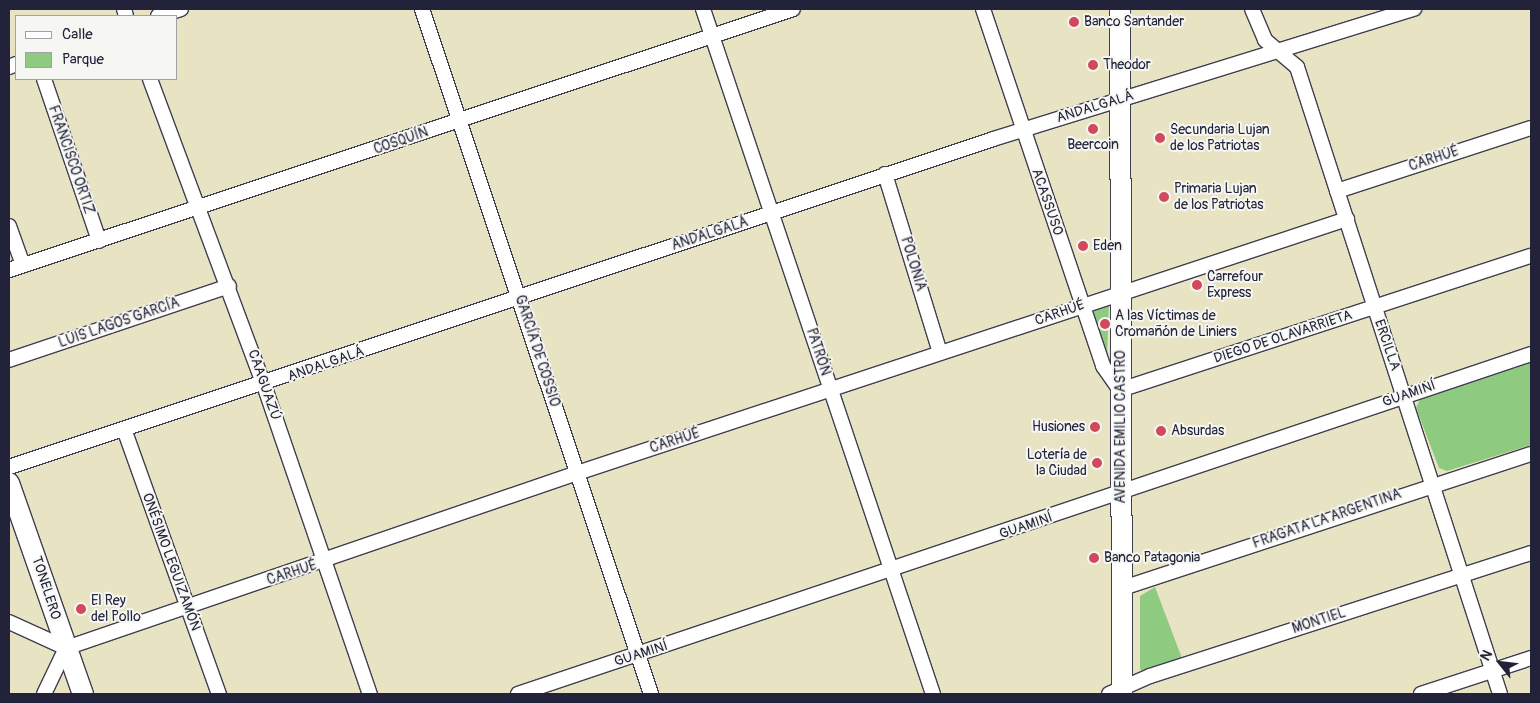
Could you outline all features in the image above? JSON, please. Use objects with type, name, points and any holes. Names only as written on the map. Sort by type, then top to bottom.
[{"type":"main road","name":"AVENIDA EMILIO CASTRO","points":[[1118,693],[1123,588],[1120,390],[1122,292],[1120,9]]},
{"type":"main road","name":"TONELERO","points":[[9,483],[83,694]]},
{"type":"street","points":[[161,15],[181,9]]},
{"type":"street","name":"GARCÍA DE COSSIO","points":[[422,9],[651,694]]},
{"type":"street","name":"PATRÓN","points":[[703,9],[773,213],[889,573],[933,694]]},
{"type":"street","name":"COSQUÍN","points":[[9,270],[200,209],[793,9]]},
{"type":"street","name":"ACASSUSO","points":[[983,9],[1022,130],[1103,366],[1120,390]]},
{"type":"street","name":"ERCILLA","points":[[1252,9],[1266,40],[1297,67],[1374,307],[1435,483],[1500,694]]},
{"type":"street","name":"ANDALGALÁ","points":[[9,467],[264,385],[885,174],[1414,9]]},
{"type":"street","name":"FRANCISCO ORTIZ","points":[[44,80],[99,241]]},
{"type":"street","name":"CAAGUAZÚ","points":[[150,80],[229,286],[370,694]]},
{"type":"street","name":"CARHUÉ","points":[[1337,191],[1531,128]]},
{"type":"street","name":"POLONIA","points":[[885,174],[940,353]]},
{"type":"street","name":"CARHUÉ","points":[[66,648],[324,562],[577,473],[1347,219]]},
{"type":"street","points":[[9,226],[23,265]]},
{"type":"street","name":"DIEGO DE OLAVARRIETA","points":[[1120,390],[1531,256]]},
{"type":"street","name":"LUIS LAGOS GARCÍA","points":[[9,360],[229,286]]},
{"type":"street","name":"GUAMINÍ","points":[[518,694],[889,573],[1531,354]]},
{"type":"street","name":"ONÉSIMO LEGUIZAMÓN","points":[[124,429],[219,694]]},
{"type":"street","name":"FRAGATA LA ARGENTINA","points":[[1123,588],[1435,483],[1531,454]]},
{"type":"street","name":"MONTIEL","points":[[1118,693],[1150,676],[1531,553]]},
{"type":"street","points":[[9,622],[66,648],[44,694]]},
{"type":"street","points":[[1422,694],[1531,658]]},
{"type":"green space","points":[[1109,303],[1107,358],[1089,310]]},
{"type":"green space","points":[[1531,360],[1531,445],[1447,471],[1439,468],[1416,408],[1422,395]]},
{"type":"green space","points":[[1155,587],[1183,661],[1144,673],[1140,669],[1140,596]]},
{"type":"place","name":"Banco Santander","points":[[1074,22]]},
{"type":"place","name":"Theodor","points":[[1093,65]]},
{"type":"place","name":"Beercoin","points":[[1093,129]]},
{"type":"place","name":"Secundaria Lujan de los Patriotas","points":[[1160,138]]},
{"type":"place","name":"Primaria Lujan de los Patriotas","points":[[1164,197]]},
{"type":"place","name":"Eden","points":[[1083,246]]},
{"type":"place","name":"Carrefour Express","points":[[1197,285]]},
{"type":"place","name":"A las Víctimas de Cromañón de Liniers","points":[[1105,324]]},
{"type":"place","name":"Husiones","points":[[1095,427]]},
{"type":"place","name":"Absurdas","points":[[1161,431]]},
{"type":"place","name":"Lotería de la Ciudad","points":[[1097,463]]},
{"type":"place","name":"Banco Patagonia","points":[[1094,558]]},
{"type":"place","name":"El Rey del Pollo","points":[[81,609]]}]
